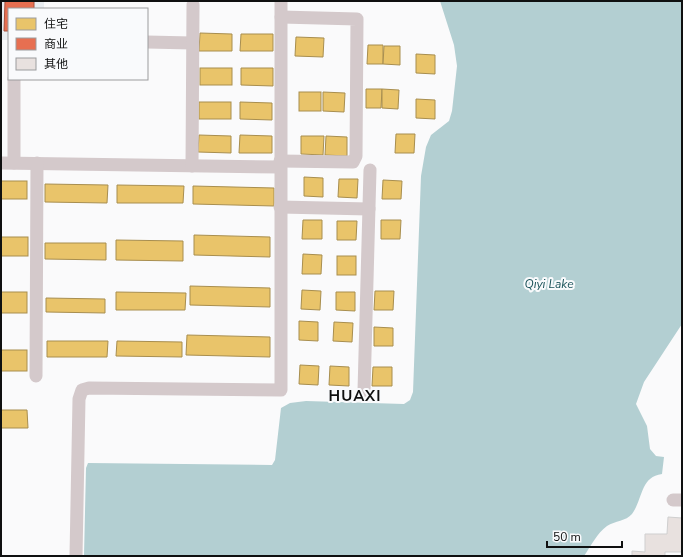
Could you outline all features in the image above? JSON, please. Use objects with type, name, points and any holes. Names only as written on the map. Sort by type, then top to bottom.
[{"type":"street","points":[[76,556],[79,399],[82,390],[89,388],[281,390],[281,1]]},
{"type":"street","points":[[192,166],[193,5]]},
{"type":"street","points":[[14,80],[8,163],[192,166],[353,162],[356,156],[357,19],[281,17]]},
{"type":"street","points":[[148,42],[192,43]]},
{"type":"street","points":[[36,376],[37,163]]},
{"type":"street","points":[[364,391],[370,170]]},
{"type":"street","points":[[280,207],[369,209]]},
{"type":"shaded area","points":[[1,1],[44,1],[44,8],[8,8],[8,40],[1,40]]},
{"type":"water","name":"Qiyi Lake","points":[[440,1],[682,1],[682,324],[644,382],[636,404],[647,426],[650,449],[656,456],[664,457],[662,474],[650,479],[646,484],[632,514],[627,518],[610,524],[603,529],[584,556],[84,556],[86,468],[88,463],[272,465],[275,460],[281,408],[290,403],[306,401],[404,404],[410,400],[413,392],[421,176],[426,147],[431,135],[449,121],[452,111],[457,66],[454,45]]},
{"type":"building: 住宅","points":[[200,33],[232,34],[232,51],[199,51]]},
{"type":"building: 住宅","points":[[241,34],[273,34],[273,51],[240,51]]},
{"type":"building: 住宅","points":[[296,37],[324,38],[323,57],[295,56]]},
{"type":"building: 住宅","points":[[368,45],[383,45],[383,64],[367,64]]},
{"type":"building: 住宅","points":[[384,46],[400,46],[400,65],[383,64]]},
{"type":"building: 住宅","points":[[416,54],[435,55],[435,74],[416,73]]},
{"type":"building: 住宅","points":[[200,68],[232,68],[232,85],[200,85]]},
{"type":"building: 住宅","points":[[241,68],[273,68],[273,86],[241,85]]},
{"type":"building: 住宅","points":[[366,89],[382,89],[381,108],[366,108]]},
{"type":"building: 住宅","points":[[382,89],[399,90],[398,109],[382,108]]},
{"type":"building: 住宅","points":[[299,92],[321,92],[321,111],[299,111]]},
{"type":"building: 住宅","points":[[323,92],[345,93],[344,112],[323,111]]},
{"type":"building: 住宅","points":[[416,99],[435,100],[435,119],[416,118]]},
{"type":"building: 住宅","points":[[199,102],[231,102],[231,119],[199,119]]},
{"type":"building: 住宅","points":[[240,102],[272,103],[272,120],[240,119]]},
{"type":"building: 住宅","points":[[396,134],[415,134],[414,153],[395,153]]},
{"type":"building: 住宅","points":[[199,135],[231,136],[231,153],[198,152]]},
{"type":"building: 住宅","points":[[240,135],[272,136],[272,153],[239,153]]},
{"type":"building: 住宅","points":[[301,136],[324,136],[323,155],[301,154]]},
{"type":"building: 住宅","points":[[326,136],[347,137],[347,156],[325,155]]},
{"type":"building: 住宅","points":[[304,177],[323,178],[323,197],[304,196]]},
{"type":"building: 住宅","points":[[339,179],[358,179],[357,198],[338,197]]},
{"type":"building: 住宅","points":[[383,180],[402,181],[401,199],[382,199]]},
{"type":"building: 住宅","points":[[1,181],[27,181],[27,199],[1,199]]},
{"type":"building: 住宅","points":[[45,184],[108,185],[107,203],[45,202]]},
{"type":"building: 住宅","points":[[117,185],[184,186],[183,203],[117,203]]},
{"type":"building: 住宅","points":[[193,186],[274,188],[274,206],[193,204]]},
{"type":"building: 住宅","points":[[303,220],[322,220],[322,239],[302,239]]},
{"type":"building: 住宅","points":[[381,220],[401,220],[400,239],[381,239]]},
{"type":"building: 住宅","points":[[337,221],[357,221],[356,240],[337,240]]},
{"type":"building: 住宅","points":[[194,235],[270,237],[270,257],[194,255]]},
{"type":"building: 住宅","points":[[1,237],[28,237],[28,256],[1,256]]},
{"type":"building: 住宅","points":[[116,240],[183,241],[183,261],[116,260]]},
{"type":"building: 住宅","points":[[45,243],[106,243],[106,260],[45,259]]},
{"type":"building: 住宅","points":[[303,254],[322,255],[321,274],[302,274]]},
{"type":"building: 住宅","points":[[337,256],[356,256],[356,275],[337,275]]},
{"type":"building: 住宅","points":[[190,286],[270,288],[270,307],[190,305]]},
{"type":"building: 住宅","points":[[302,290],[321,291],[320,310],[301,309]]},
{"type":"building: 住宅","points":[[375,291],[394,291],[393,310],[374,310]]},
{"type":"building: 住宅","points":[[1,292],[27,292],[27,313],[1,313]]},
{"type":"building: 住宅","points":[[116,292],[186,293],[185,310],[116,310]]},
{"type":"building: 住宅","points":[[336,292],[355,292],[355,311],[336,310]]},
{"type":"building: 住宅","points":[[46,298],[105,299],[105,313],[46,312]]},
{"type":"building: 住宅","points":[[299,321],[318,322],[318,341],[299,340]]},
{"type":"building: 住宅","points":[[334,322],[353,323],[352,342],[333,341]]},
{"type":"building: 住宅","points":[[374,327],[393,328],[393,346],[374,346]]},
{"type":"building: 住宅","points":[[187,335],[270,337],[270,357],[186,355]]},
{"type":"building: 住宅","points":[[47,341],[108,341],[107,357],[47,357]]},
{"type":"building: 住宅","points":[[117,341],[182,342],[182,357],[116,356]]},
{"type":"building: 住宅","points":[[1,350],[27,350],[27,371],[1,371]]},
{"type":"building: 住宅","points":[[300,365],[319,366],[318,385],[299,384]]},
{"type":"building: 住宅","points":[[330,366],[349,367],[349,386],[329,385]]},
{"type":"building: 住宅","points":[[373,367],[392,367],[392,386],[372,386]]},
{"type":"building: 住宅","points":[[1,410],[27,410],[28,428],[1,428]]},
{"type":"building: 商业","points":[[5,1],[34,1],[34,8],[8,8],[8,31],[4,31]]},
{"type":"building: 其他","points":[[668,517],[682,518],[682,552],[665,552],[665,556],[632,556],[632,551],[645,552],[645,534],[667,534]]},
{"type":"district","name":"HUAXI","points":[[355,396]]}]
